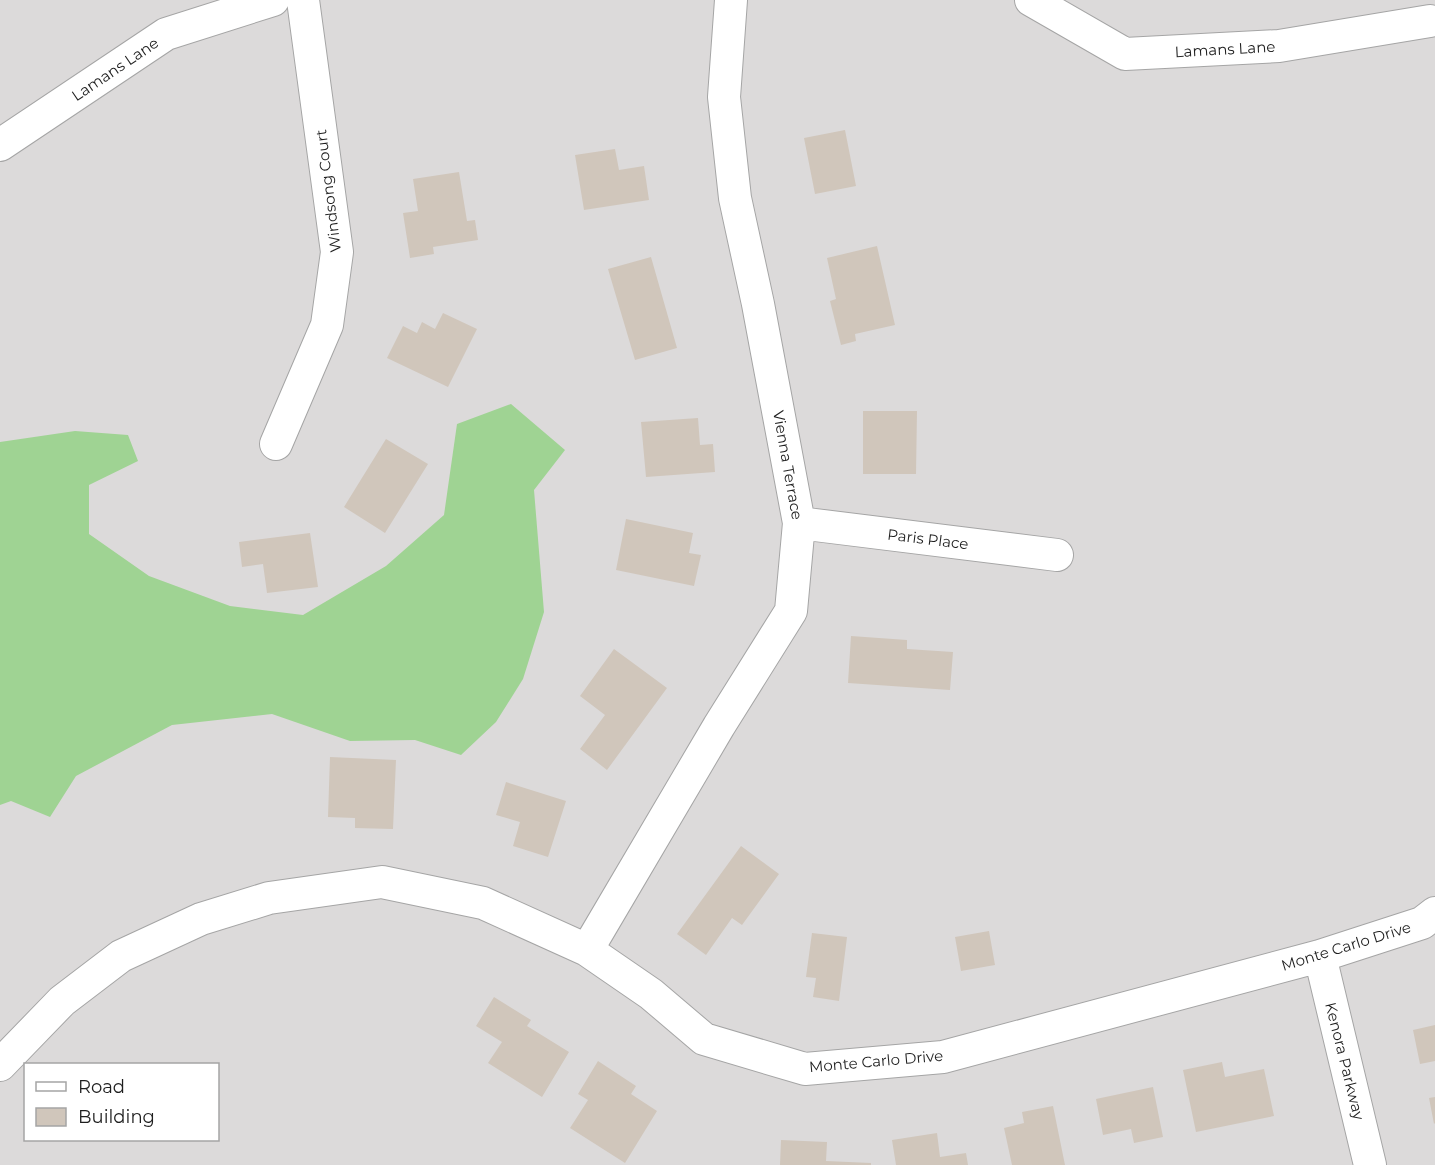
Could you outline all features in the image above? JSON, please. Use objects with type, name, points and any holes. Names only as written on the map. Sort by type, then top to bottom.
[{"type":"street","name":"Lamans Lane","points":[[0,145],[166,34],[273,0]]},
{"type":"street","name":"Windsong Court","points":[[276,444],[327,325],[337,252],[303,0]]},
{"type":"street","name":"Vienna Terrace","points":[[587,950],[718,726],[791,611],[799,523],[758,304],[735,198],[724,98],[731,0]]},
{"type":"street","name":"Lamans Lane","points":[[1031,0],[1125,54],[1279,46],[1428,17]]},
{"type":"street","name":"Paris Place","points":[[799,523],[1057,555]]},
{"type":"street","name":"Monte Carlo Drive","points":[[0,1065],[62,1002],[121,956],[201,919],[269,898],[382,882],[483,903],[587,950],[651,994],[704,1039],[805,1069],[943,1057],[1320,956],[1422,923],[1435,913]]},
{"type":"street","name":"Kenora Parkway","points":[[1320,956],[1370,1165]]},
{"type":"shaded area","points":[[0,0],[1435,0],[1435,1165],[0,1165]]},
{"type":"green space","points":[[511,404],[565,450],[534,490],[544,612],[523,679],[496,722],[461,755],[415,740],[350,741],[272,714],[172,725],[76,776],[50,817],[11,801],[0,805],[0,442],[75,431],[128,435],[138,461],[89,485],[89,534],[149,576],[230,606],[303,615],[386,566],[444,515],[457,424]]},
{"type":"building","points":[[845,130],[856,186],[815,194],[804,138]]},
{"type":"building","points":[[615,149],[619,170],[644,166],[649,200],[584,210],[575,155]]},
{"type":"building","points":[[459,172],[467,221],[475,220],[478,240],[433,247],[434,254],[410,258],[403,213],[418,211],[413,179]]},
{"type":"building","points":[[877,246],[895,325],[855,334],[856,341],[841,345],[830,301],[836,299],[827,258]]},
{"type":"building","points":[[651,257],[677,348],[635,360],[608,269]]},
{"type":"building","points":[[443,313],[477,329],[448,387],[387,358],[403,326],[417,333],[422,322],[435,329]]},
{"type":"building","points":[[863,411],[917,411],[916,474],[863,474]]},
{"type":"building","points":[[698,418],[700,445],[713,444],[715,472],[646,477],[641,422]]},
{"type":"building","points":[[386,439],[428,464],[385,533],[344,507]]},
{"type":"building","points":[[626,519],[693,533],[689,553],[701,555],[694,586],[616,570]]},
{"type":"building","points":[[310,533],[318,587],[267,593],[263,564],[242,567],[239,542]]},
{"type":"building","points":[[851,636],[907,640],[907,649],[953,652],[950,690],[848,683]]},
{"type":"building","points":[[614,649],[667,688],[607,770],[580,749],[605,715],[580,696]]},
{"type":"building","points":[[330,757],[396,760],[393,829],[355,828],[355,818],[328,817]]},
{"type":"building","points":[[506,782],[566,801],[548,857],[513,846],[520,822],[496,815]]},
{"type":"building","points":[[741,846],[779,874],[742,925],[732,918],[706,955],[677,934]]},
{"type":"building","points":[[989,931],[995,965],[961,971],[955,937]]},
{"type":"building","points":[[812,933],[847,937],[839,1001],[813,997],[816,978],[806,977]]},
{"type":"building","points":[[494,997],[531,1020],[527,1026],[569,1052],[542,1097],[488,1063],[502,1042],[476,1026]]},
{"type":"building","points":[[1435,1025],[1435,1061],[1420,1064],[1413,1030]]},
{"type":"building","points":[[598,1061],[636,1086],[631,1094],[657,1111],[625,1163],[570,1128],[588,1100],[578,1094]]},
{"type":"building","points":[[1222,1062],[1225,1077],[1264,1069],[1274,1116],[1196,1132],[1183,1070]]},
{"type":"building","points":[[1153,1087],[1163,1137],[1134,1143],[1131,1129],[1103,1135],[1096,1099]]},
{"type":"building","points":[[1435,1097],[1435,1123],[1434,1124],[1429,1098]]},
{"type":"building","points":[[1053,1106],[1065,1165],[1012,1165],[1004,1128],[1024,1123],[1022,1112]]},
{"type":"building","points":[[937,1133],[940,1157],[966,1153],[968,1165],[896,1165],[892,1140]]},
{"type":"building","points":[[781,1140],[827,1142],[826,1161],[871,1163],[871,1165],[780,1165]]}]
